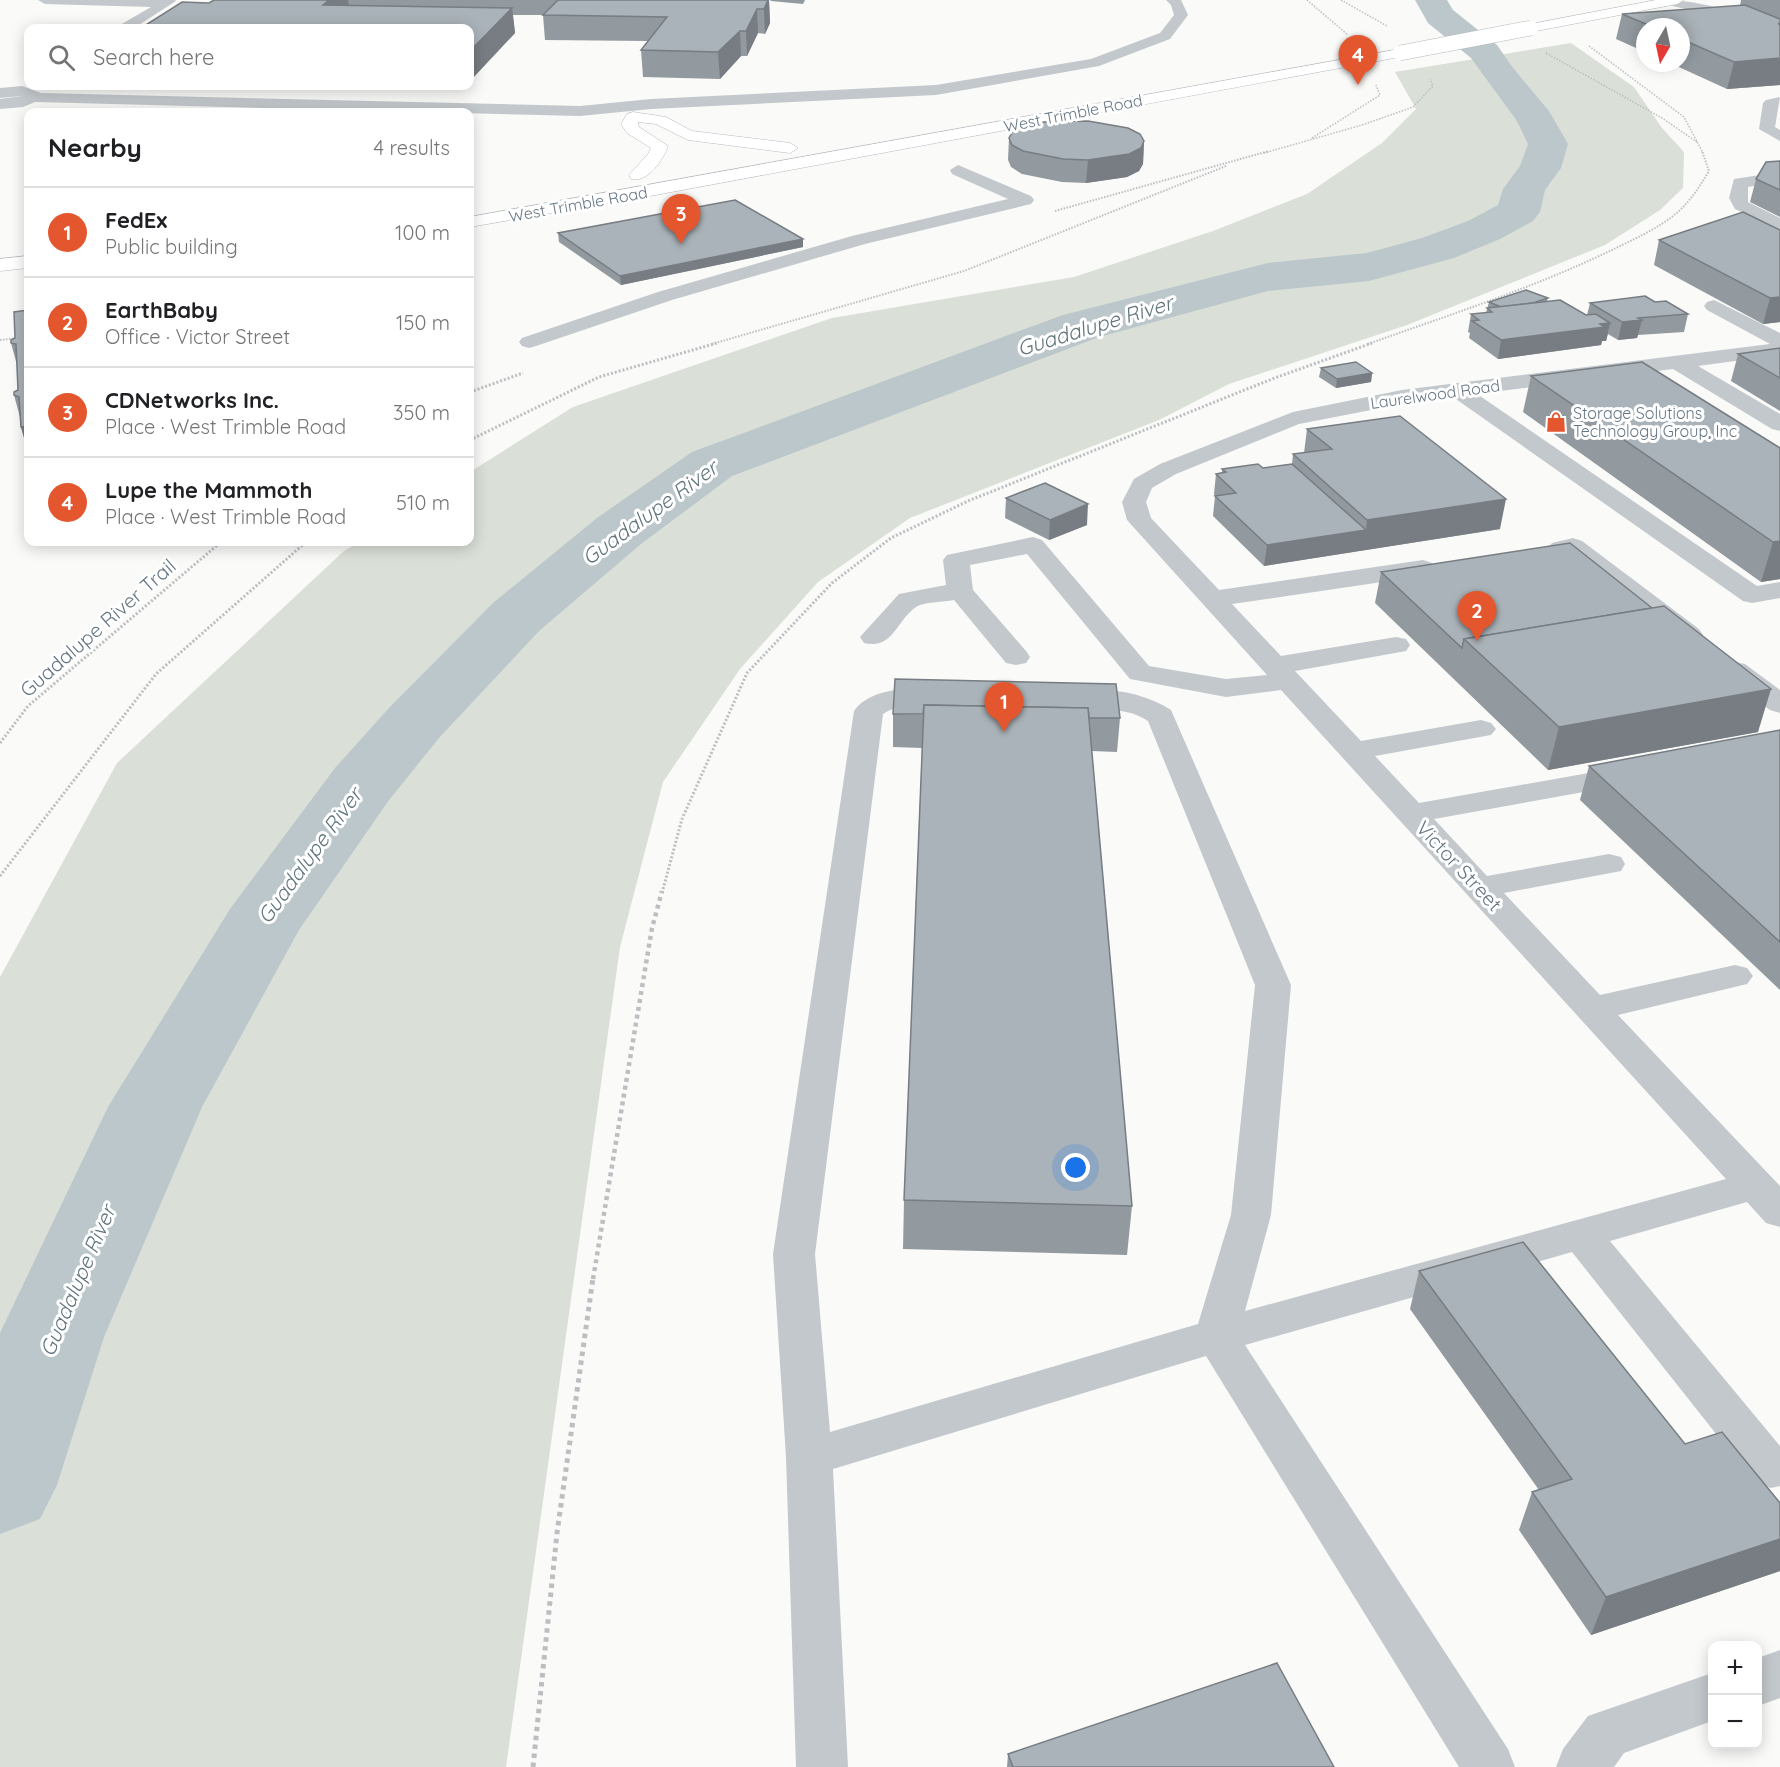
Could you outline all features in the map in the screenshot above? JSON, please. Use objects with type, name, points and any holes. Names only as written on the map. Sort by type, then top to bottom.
[{"type":"main road","name":"West Trimble Road","points":[[474,221],[661,189],[1673,1]]},
{"type":"main road","points":[[1235,67],[1356,45]]},
{"type":"main road","points":[[678,129],[643,135],[629,124],[627,112],[660,120],[678,129],[688,135],[796,147],[735,158]]},
{"type":"main road","name":"West Trimble Road","points":[[643,135],[660,146],[656,156],[631,176],[670,169]]},
{"type":"main road","points":[[0,266],[24,263]]},
{"type":"street","points":[[45,0],[168,2]]},
{"type":"street","points":[[0,93],[29,91],[627,112],[936,90],[1094,63],[1165,36],[1181,15],[1178,3],[1173,0]]},
{"type":"street","points":[[1673,1],[1738,18],[1780,34]]},
{"type":"street","points":[[132,24],[168,2]]},
{"type":"street","points":[[0,104],[23,102],[29,91]]},
{"type":"street","points":[[1780,102],[1771,103],[1767,129],[1780,136]]},
{"type":"street","points":[[529,342],[665,297],[848,244],[1025,200],[958,170]]},
{"type":"street","points":[[1780,177],[1740,183],[1738,198],[1741,205],[1780,225]]},
{"type":"street","points":[[1714,306],[1780,341]]},
{"type":"street","name":"Laurelwood Road","points":[[1139,520],[1134,502],[1142,484],[1168,469],[1293,419],[1342,408],[1457,390],[1780,349]]},
{"type":"street","points":[[1677,362],[1780,424]]},
{"type":"street","points":[[1611,371],[1641,390]]},
{"type":"street","points":[[1457,390],[1780,615]]},
{"type":"street","name":"Victor Street","points":[[1139,520],[1767,1198]]},
{"type":"street","points":[[1016,657],[960,591],[956,560],[1033,545],[1140,673],[1226,688],[1396,645]]},
{"type":"street","points":[[1538,551],[1574,546],[1780,704]]},
{"type":"street","points":[[1212,598],[1445,565]]},
{"type":"street","points":[[1752,595],[1780,590]]},
{"type":"street","points":[[874,637],[908,600],[960,591]]},
{"type":"street","points":[[822,1767],[809,1457],[794,1254],[869,711],[878,703],[894,699],[973,699]]},
{"type":"street","points":[[1041,700],[1132,701],[1147,705],[1161,716],[1273,986],[1251,1215],[1216,1336],[1489,1767]]},
{"type":"street","points":[[1353,751],[1481,729]]},
{"type":"street","points":[[1411,814],[1653,770]]},
{"type":"street","points":[[1479,887],[1608,864]]},
{"type":"street","points":[[1592,1009],[1735,976]]},
{"type":"street","points":[[809,1457],[1216,1336],[1581,1234],[1767,1198]]},
{"type":"street","points":[[1581,1234],[1771,1469],[1780,1467]]},
{"type":"street","points":[[1762,1681],[1780,1674]]},
{"type":"street","points":[[1582,1767],[1605,1734],[1708,1699]]},
{"type":"path","points":[[1307,0],[1336,23],[1356,45]]},
{"type":"path","points":[[533,1767],[558,1521],[601,1225],[652,928],[682,819],[747,673],[832,583],[891,538],[968,501],[1272,379],[1528,286],[1595,258],[1650,231],[1678,212],[1697,192],[1709,171],[1700,144],[1684,117],[1556,23]]},
{"type":"path","points":[[1540,48],[1662,118],[1700,144]]},
{"type":"path","points":[[1347,62],[1371,72],[1380,95],[1310,139],[1354,128]]},
{"type":"path","points":[[474,438],[598,377],[964,271],[1243,159]]},
{"type":"path","points":[[0,340],[24,337]]},
{"type":"path","name":"Guadalupe River Trail","points":[[0,743],[28,706],[216,546]]},
{"type":"path","points":[[0,876],[156,674],[301,546]]},
{"type":"shaded area","points":[[1571,43],[1634,87],[1662,128],[1684,152],[1683,188],[1660,210],[1605,245],[1407,325],[1229,384],[1159,420],[910,518],[818,582],[740,669],[663,782],[620,947],[506,1767],[0,1767],[0,977],[117,763],[344,551],[352,546],[474,546],[474,469],[573,407],[832,318],[1074,277],[1213,231],[1307,194],[1382,143],[1416,109],[1395,72]]},
{"type":"building","points":[[214,0],[329,0],[323,5],[512,8],[474,47],[474,24],[147,24],[182,2],[209,3]]},
{"type":"building","points":[[558,0],[768,0],[764,9],[757,9],[746,31],[740,31],[718,52],[641,50],[667,17],[543,15]]},
{"type":"building","points":[[1745,5],[1780,19],[1778,24],[1780,24],[1780,58],[1734,62],[1690,43],[1690,18],[1636,18],[1636,20],[1622,14]]},
{"type":"building","points":[[1088,121],[1128,128],[1140,134],[1144,141],[1141,148],[1129,154],[1088,160],[1063,159],[1023,151],[1012,145],[1009,138],[1013,131],[1044,122]]},
{"type":"building","points":[[1780,161],[1780,190],[1756,179],[1766,162]]},
{"type":"building","points":[[735,200],[803,239],[620,276],[558,233]]},
{"type":"building","points":[[1743,212],[1780,230],[1780,297],[1770,298],[1659,240]]},
{"type":"building","points":[[1526,290],[1548,298],[1533,303],[1501,307],[1489,302]]},
{"type":"building","points":[[1645,296],[1655,302],[1666,301],[1688,314],[1638,318],[1642,320],[1622,322],[1590,303]]},
{"type":"building","points":[[1560,300],[1586,315],[1596,314],[1610,323],[1600,324],[1605,327],[1501,340],[1472,321],[1479,320],[1471,314],[1492,312],[1487,308]]},
{"type":"building","points":[[24,311],[24,427],[21,427],[19,397],[14,395],[14,392],[18,390],[16,344],[11,343],[11,340],[15,338],[14,312]]},
{"type":"building","points":[[1780,348],[1780,378],[1738,354]]},
{"type":"building","points":[[1356,362],[1372,373],[1337,379],[1321,368]]},
{"type":"building","points":[[1642,362],[1780,448],[1780,541],[1773,542],[1531,376]]},
{"type":"building","points":[[1400,416],[1506,499],[1367,520],[1293,454],[1332,449],[1307,429]]},
{"type":"building","points":[[1258,464],[1263,468],[1292,464],[1366,530],[1267,545],[1215,496],[1236,493],[1216,474],[1226,472],[1222,469]]},
{"type":"building","points":[[1045,483],[1088,504],[1050,520],[1006,498]]},
{"type":"building","points":[[1570,543],[1652,608],[1464,639],[1462,648],[1381,572]]},
{"type":"building","points":[[1664,606],[1771,689],[1559,727],[1464,639]]},
{"type":"building","points":[[895,679],[1116,684],[1120,718],[1089,718],[1088,708],[924,705],[923,714],[893,714]]},
{"type":"building","points":[[924,705],[1088,708],[1132,1206],[904,1200]]},
{"type":"building","points":[[1780,730],[1780,942],[1589,766]]},
{"type":"building","points":[[1523,1242],[1685,1444],[1722,1432],[1780,1503],[1780,1539],[1606,1597],[1532,1492],[1572,1479],[1419,1271]]},
{"type":"building","points":[[1277,1663],[1334,1767],[1013,1767],[1008,1754]]},
{"type":"waterway","name":"Guadalupe River","points":[[0,1485],[51,1337],[155,1107],[259,927],[362,784],[414,723],[516,617],[619,531],[712,464],[1081,326],[1268,277],[1369,267],[1438,248],[1484,230],[1518,212],[1524,189],[1540,168],[1548,144],[1535,119],[1499,74],[1485,52],[1440,16],[1431,0]]},
{"type":"place","name":"Lupe the Mammoth","points":[[1358,85]]},
{"type":"place","name":"CDNetworks Inc.","points":[[681,244]]},
{"type":"place","name":"Storage Solutions Technology Group, Inc","points":[[1556,422]]},
{"type":"place","name":"EarthBaby","points":[[1477,641]]},
{"type":"place","name":"FedEx","points":[[1004,732]]}]
